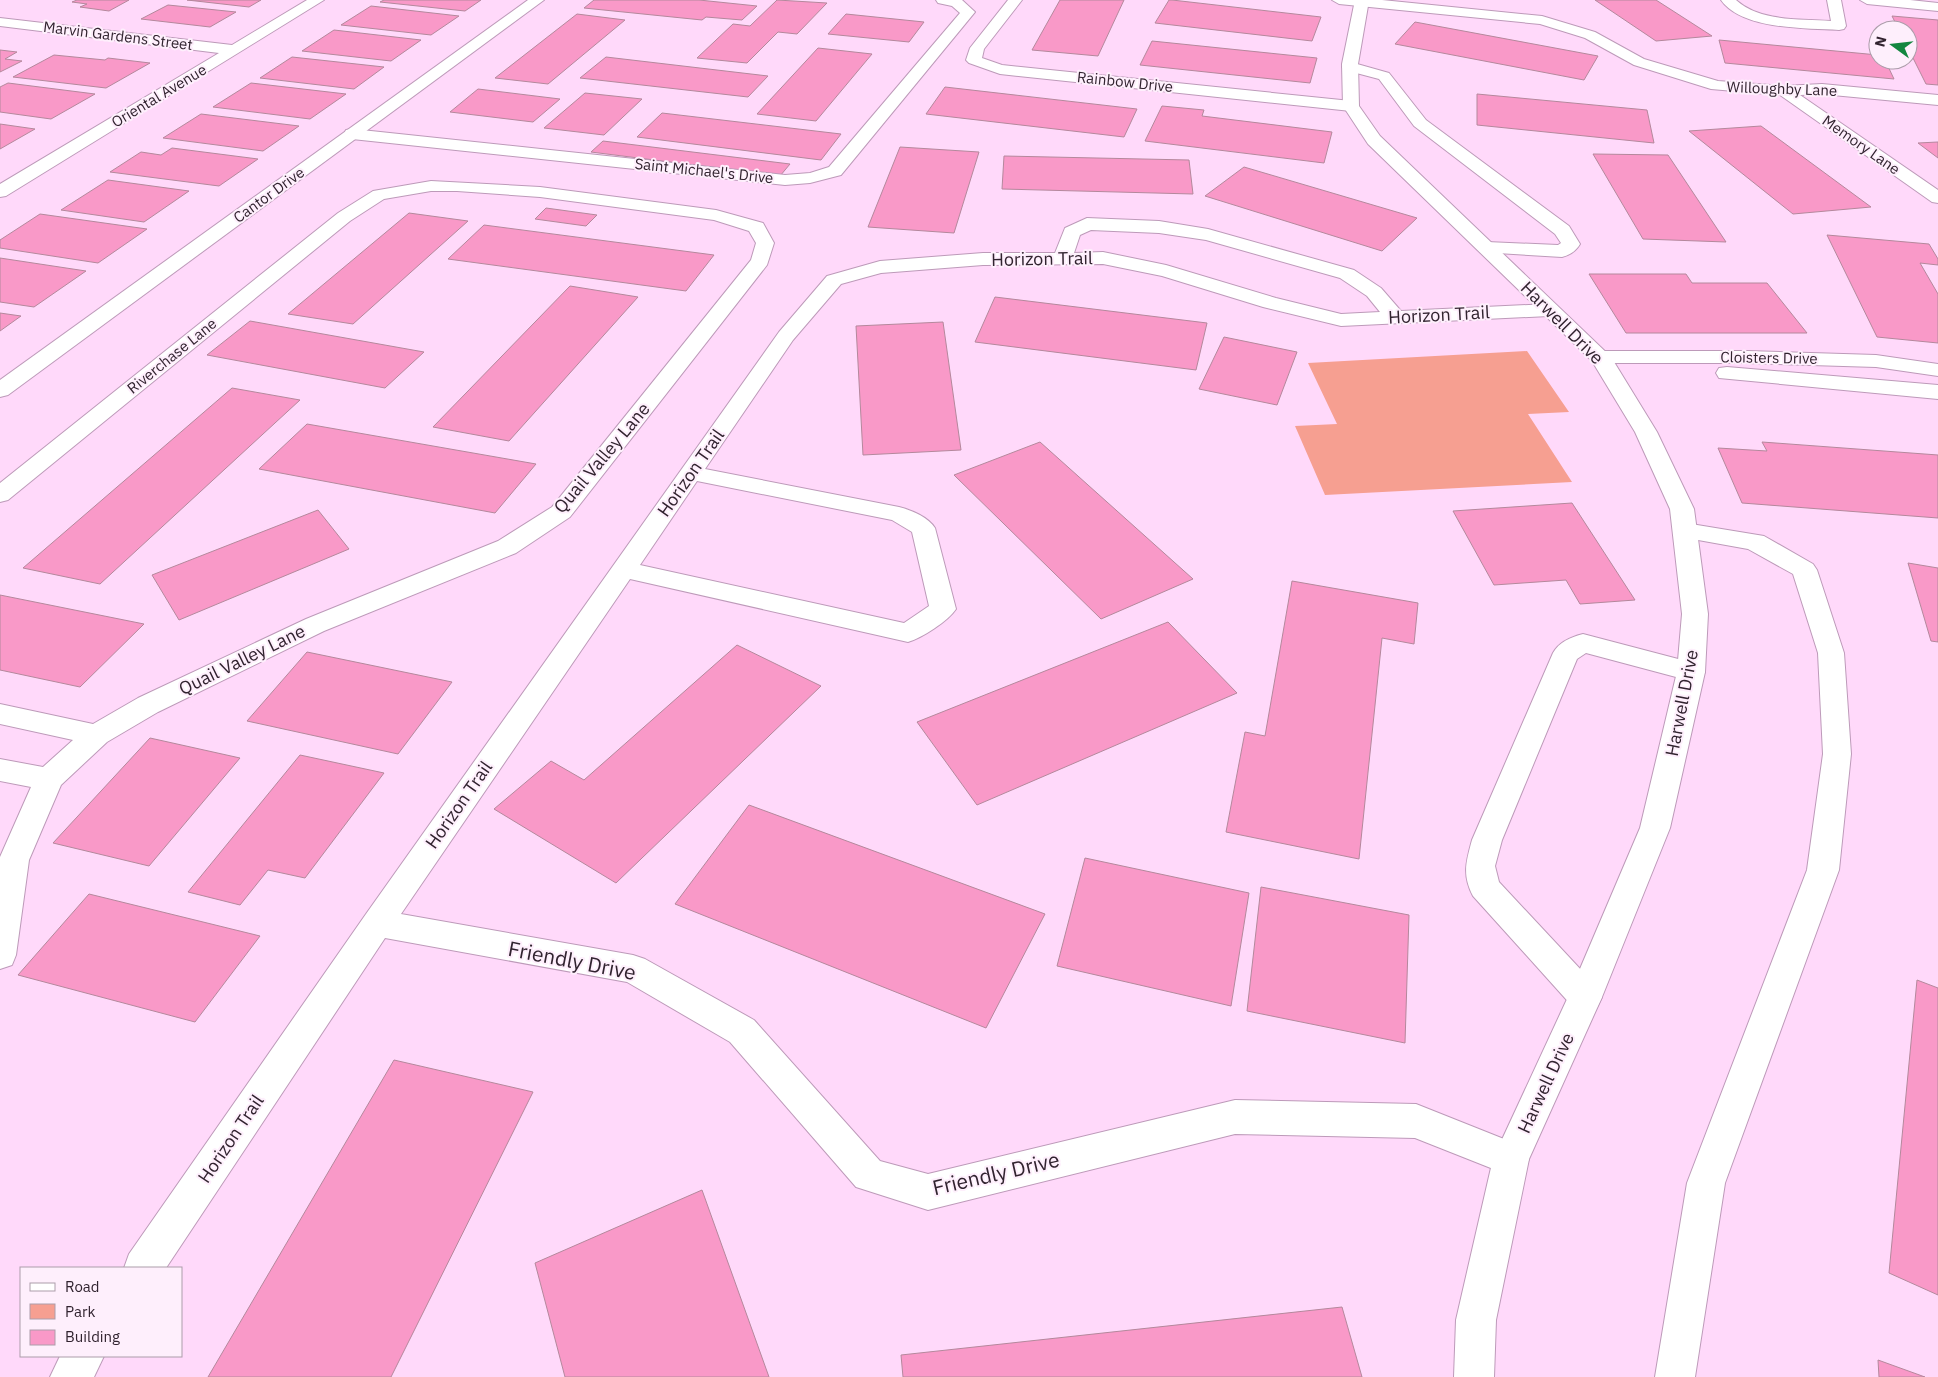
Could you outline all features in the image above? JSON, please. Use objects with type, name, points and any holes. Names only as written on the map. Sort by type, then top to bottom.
[{"type":"street","name":"Oriental Avenue","points":[[0,192],[317,0]]},
{"type":"street","name":"Cantor Drive","points":[[0,390],[537,0]]},
{"type":"street","name":"Rainbow Drive","points":[[1015,0],[977,48],[974,60],[1000,69],[1351,106]]},
{"type":"street","points":[[1728,0],[1734,8],[1771,20],[1839,26],[1834,0]]},
{"type":"street","points":[[1867,0],[1938,6]]},
{"type":"street","name":"Saint Michael's Drive","points":[[352,134],[785,180],[805,180],[835,171],[968,12],[950,1]]},
{"type":"street","points":[[1351,106],[1350,67],[1354,1]]},
{"type":"street","name":"Willoughby Lane","points":[[1354,1],[1542,20],[1590,35],[1639,62],[1717,86],[1784,91],[1822,89],[1938,100]]},
{"type":"street","name":"Marvin Gardens Street","points":[[0,22],[236,50]]},
{"type":"street","points":[[1350,67],[1384,76],[1420,123],[1562,230],[1571,244],[1562,251],[1487,248]]},
{"type":"street","name":"Memory Lane","points":[[1784,91],[1938,198]]},
{"type":"street","name":"Harwell Drive","points":[[1351,106],[1374,140],[1600,357],[1646,432],[1682,509],[1695,614],[1691,672],[1655,828],[1585,997],[1510,1159],[1476,1320],[1474,1377]]},
{"type":"street","name":"Quail Valley Lane","points":[[0,955],[14,860],[49,779],[97,735],[148,706],[315,625],[507,547],[561,512],[760,261],[765,242],[756,227],[716,214],[540,192],[457,186],[431,186],[379,195],[344,217]]},
{"type":"street","name":"Riverchase Lane","points":[[0,495],[344,217]]},
{"type":"street","points":[[1062,259],[1072,232],[1087,224],[1159,227],[1208,235],[1347,274],[1374,292],[1395,317]]},
{"type":"street","name":"Horizon Trail","points":[[144,1267],[377,923],[690,473],[786,336],[834,280],[880,268],[983,260],[1103,258],[1166,271],[1270,303],[1341,320],[1549,310]]},
{"type":"street","name":"Cloisters Drive","points":[[1600,357],[1876,361],[1938,370]]},
{"type":"street","points":[[1687,357],[1704,367],[1719,372],[1938,392]]},
{"type":"street","points":[[623,569],[908,633],[943,609],[922,528],[899,514],[690,473]]},
{"type":"street","points":[[1675,1377],[1706,1183],[1824,870],[1837,754],[1831,653],[1804,570],[1756,542],[1685,532]]},
{"type":"street","points":[[1585,997],[1484,887],[1480,866],[1487,840],[1566,653],[1583,643],[1691,672]]},
{"type":"street","points":[[0,714],[97,735]]},
{"type":"street","points":[[0,770],[49,779]]},
{"type":"street","name":"Friendly Drive","points":[[377,923],[537,954],[633,969],[742,1031],[869,1176],[928,1192],[1235,1117],[1416,1121],[1510,1159]]},
{"type":"street","points":[[70,1377],[83,1357]]},
{"type":"green space","points":[[1527,351],[1569,412],[1528,414],[1572,482],[1325,495],[1295,426],[1337,424],[1308,363]]},
{"type":"building","points":[[77,0],[129,0],[109,11],[80,7],[87,4],[72,2]]},
{"type":"building","points":[[187,0],[261,0],[249,7]]},
{"type":"building","points":[[384,0],[481,0],[465,11],[380,2]]},
{"type":"building","points":[[594,0],[699,0],[757,6],[742,20],[706,17],[702,20],[584,8]]},
{"type":"building","points":[[777,0],[827,3],[797,34],[778,32],[747,63],[697,58],[733,24],[750,26]]},
{"type":"building","points":[[1060,0],[1124,0],[1098,56],[1032,50]]},
{"type":"building","points":[[1169,0],[1321,17],[1312,41],[1155,23]]},
{"type":"building","points":[[1595,0],[1656,0],[1712,36],[1656,41]]},
{"type":"building","points":[[168,5],[236,12],[210,27],[141,19]]},
{"type":"building","points":[[371,6],[459,16],[431,35],[341,25]]},
{"type":"building","points":[[577,14],[625,20],[548,84],[495,78]]},
{"type":"building","points":[[846,14],[924,22],[909,42],[828,34]]},
{"type":"building","points":[[1892,16],[1938,20],[1938,85],[1926,84],[1918,68],[1918,20],[1894,20]]},
{"type":"building","points":[[1415,22],[1598,56],[1584,80],[1395,44]]},
{"type":"building","points":[[334,30],[421,40],[391,61],[302,51]]},
{"type":"building","points":[[1719,40],[1868,54],[1868,70],[1890,70],[1894,79],[1725,63]]},
{"type":"building","points":[[1152,41],[1317,58],[1310,83],[1140,65]]},
{"type":"building","points":[[818,48],[872,54],[816,121],[757,114]]},
{"type":"building","points":[[0,50],[17,52],[5,59],[22,61],[0,72]]},
{"type":"building","points":[[54,55],[150,63],[106,88],[13,77]]},
{"type":"building","points":[[292,57],[384,67],[354,89],[260,78]]},
{"type":"building","points":[[606,57],[768,76],[748,97],[580,78]]},
{"type":"building","points":[[8,83],[95,94],[51,119],[0,112],[0,87]]},
{"type":"building","points":[[251,83],[346,94],[310,119],[213,107]]},
{"type":"building","points":[[945,87],[1137,109],[1124,137],[926,114]]},
{"type":"building","points":[[478,89],[560,99],[533,122],[450,112]]},
{"type":"building","points":[[585,93],[642,99],[604,135],[544,128]]},
{"type":"building","points":[[1477,94],[1647,110],[1654,143],[1477,125]]},
{"type":"building","points":[[1162,106],[1204,110],[1202,116],[1332,132],[1324,163],[1145,141]]},
{"type":"building","points":[[662,113],[841,134],[821,160],[637,137]]},
{"type":"building","points":[[201,114],[299,126],[263,151],[163,138]]},
{"type":"building","points":[[0,124],[35,129],[0,149]]},
{"type":"building","points":[[1761,126],[1871,207],[1793,214],[1689,131]]},
{"type":"building","points":[[603,141],[790,164],[780,176],[591,152]]},
{"type":"building","points":[[1938,142],[1938,158],[1918,143]]},
{"type":"building","points":[[900,147],[979,152],[954,233],[868,227]]},
{"type":"building","points":[[172,148],[258,159],[219,186],[110,172],[141,152],[161,155]]},
{"type":"building","points":[[1593,154],[1668,155],[1726,242],[1643,239]]},
{"type":"building","points":[[1004,156],[1189,160],[1193,194],[1002,189]]},
{"type":"building","points":[[1244,167],[1417,218],[1382,251],[1205,196]]},
{"type":"building","points":[[108,180],[189,191],[144,222],[61,210]]},
{"type":"building","points":[[546,208],[597,215],[586,226],[535,219]]},
{"type":"building","points":[[409,213],[468,221],[353,324],[288,314]]},
{"type":"building","points":[[40,214],[147,229],[98,263],[0,248],[0,240]]},
{"type":"building","points":[[484,225],[714,255],[686,291],[448,259]]},
{"type":"building","points":[[1827,235],[1929,244],[1938,259],[1938,265],[1920,263],[1938,294],[1938,343],[1877,337]]},
{"type":"building","points":[[0,258],[86,271],[34,307],[0,302]]},
{"type":"building","points":[[1589,274],[1686,274],[1692,283],[1767,283],[1807,333],[1626,333]]},
{"type":"building","points":[[570,286],[638,297],[509,441],[433,427]]},
{"type":"building","points":[[995,297],[1207,323],[1196,370],[975,342]]},
{"type":"building","points":[[0,313],[21,316],[0,331]]},
{"type":"building","points":[[250,321],[424,352],[385,388],[207,355]]},
{"type":"building","points":[[943,322],[961,450],[863,455],[856,326]]},
{"type":"building","points":[[1224,337],[1297,352],[1277,405],[1199,389]]},
{"type":"building","points":[[232,388],[300,400],[100,584],[23,568]]},
{"type":"building","points":[[307,424],[536,464],[495,513],[259,469]]},
{"type":"building","points":[[1040,442],[1193,579],[1101,619],[954,475]]},
{"type":"building","points":[[1762,442],[1938,455],[1938,518],[1742,503],[1718,448],[1767,451]]},
{"type":"building","points":[[1572,503],[1635,600],[1580,604],[1566,580],[1494,585],[1453,511]]},
{"type":"building","points":[[318,510],[349,549],[179,620],[152,575]]},
{"type":"building","points":[[1908,563],[1938,568],[1938,642],[1931,641]]},
{"type":"building","points":[[1292,581],[1418,603],[1414,644],[1382,638],[1359,859],[1226,832],[1245,732],[1265,736]]},
{"type":"building","points":[[0,595],[144,624],[80,687],[0,670]]},
{"type":"building","points":[[1168,622],[1237,693],[977,805],[917,722]]},
{"type":"building","points":[[737,645],[821,686],[616,883],[494,809],[551,761],[584,780]]},
{"type":"building","points":[[307,652],[452,682],[398,754],[247,721]]},
{"type":"building","points":[[150,738],[240,758],[149,866],[53,843]]},
{"type":"building","points":[[300,755],[384,773],[305,878],[268,870],[240,905],[188,892]]},
{"type":"building","points":[[749,805],[1045,914],[986,1028],[675,904]]},
{"type":"building","points":[[1085,858],[1249,893],[1231,1006],[1057,966]]},
{"type":"building","points":[[1261,887],[1409,915],[1405,1043],[1247,1011]]},
{"type":"building","points":[[89,894],[260,936],[195,1022],[18,975]]},
{"type":"building","points":[[1917,980],[1938,988],[1938,1295],[1889,1273]]},
{"type":"building","points":[[394,1060],[533,1092],[391,1377],[208,1377]]},
{"type":"building","points":[[702,1190],[769,1377],[565,1377],[535,1263]]},
{"type":"building","points":[[1342,1307],[1362,1377],[903,1377],[901,1355]]},
{"type":"building","points":[[1878,1360],[1925,1377],[1879,1377]]}]
